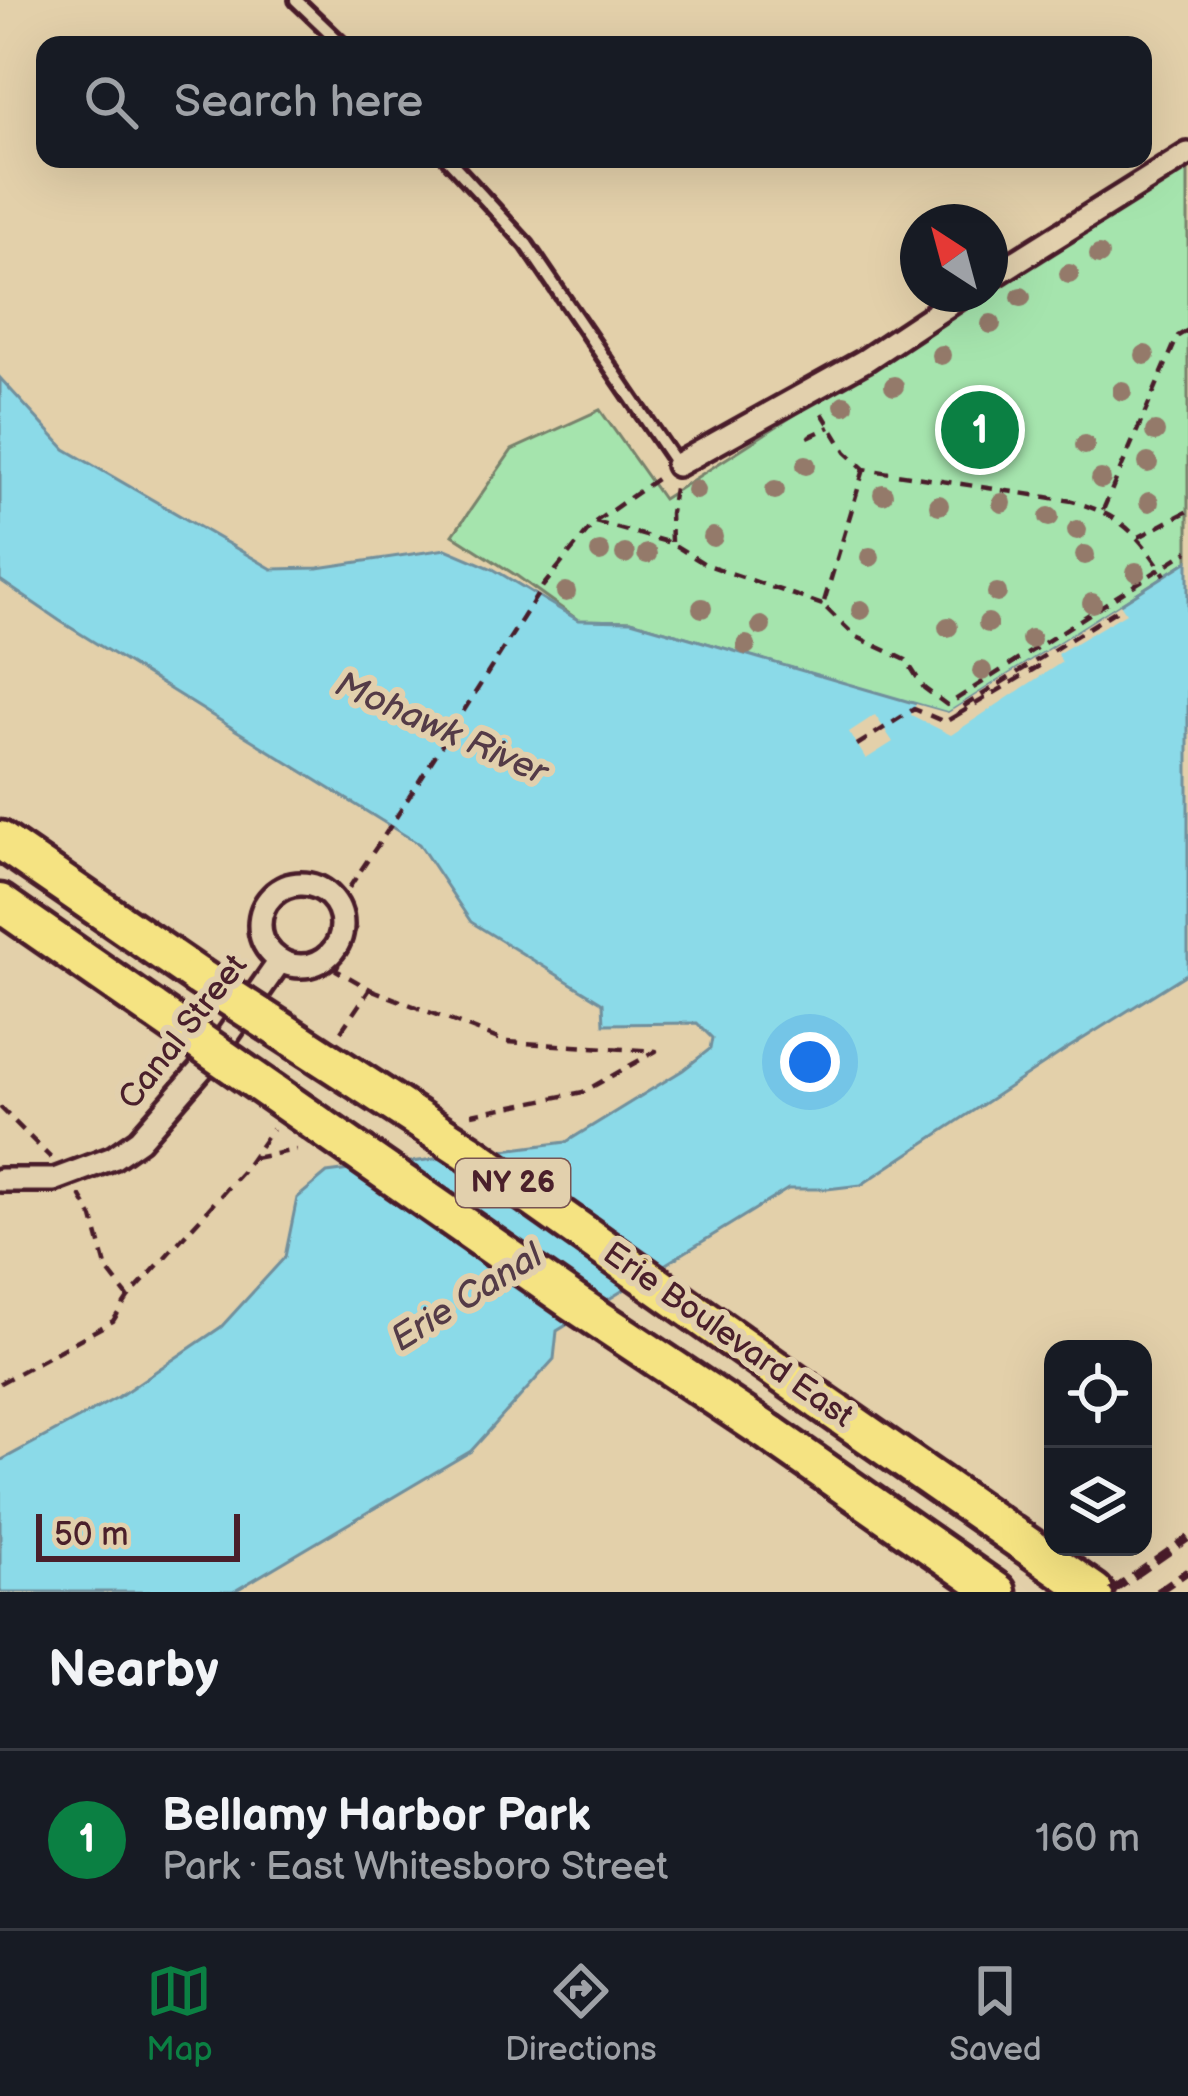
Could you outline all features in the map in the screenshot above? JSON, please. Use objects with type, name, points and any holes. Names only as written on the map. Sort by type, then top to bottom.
[{"type":"highway","name":"Erie Boulevard East","points":[[0,840],[199,977],[467,1150],[1094,1592]]},
{"type":"highway","name":"Erie Boulevard East","points":[[0,903],[995,1591]]},
{"type":"street","points":[[1008,267],[1188,154]]},
{"type":"street","points":[[677,464],[864,361],[938,312]]},
{"type":"street","name":"Canal Street","points":[[290,884],[317,886],[338,904],[343,930],[331,954],[307,966],[280,961],[262,940],[261,913],[278,890],[290,884]]},
{"type":"street","name":"Canal Street","points":[[0,1180],[54,1180],[113,1158],[139,1140],[215,1052],[280,961]]},
{"type":"lane","points":[[296,0],[334,36]]},
{"type":"lane","points":[[456,168],[527,245],[677,464]]},
{"type":"path","points":[[1103,510],[1178,335],[1188,330]]},
{"type":"path","points":[[809,393],[846,452],[864,469],[1072,501],[1103,510],[1139,537],[1163,572]]},
{"type":"path","points":[[808,437],[830,427]]},
{"type":"path","points":[[358,924],[338,904],[543,586],[595,522],[677,464]]},
{"type":"path","points":[[671,543],[677,464]]},
{"type":"path","points":[[823,605],[864,469]]},
{"type":"path","points":[[1139,537],[1188,511]]},
{"type":"path","points":[[595,522],[671,543],[705,564],[823,605],[855,636],[906,661],[923,688],[947,704],[1038,660],[1117,610]]},
{"type":"path","points":[[957,715],[978,693],[1188,551]]},
{"type":"path","points":[[857,745],[914,709],[945,722],[1041,665],[1038,660]]},
{"type":"path","points":[[370,989],[506,1042],[656,1051],[583,1092],[472,1114]]},
{"type":"path","points":[[251,1159],[295,1150]]},
{"type":"path","points":[[0,1383],[113,1322],[128,1298]]},
{"type":"green space","points":[[1188,162],[1188,561],[948,714],[631,621],[578,620],[453,535],[512,450],[600,410],[663,499],[956,312],[1008,312],[1008,278]]},
{"type":"water","points":[[0,378],[65,449],[272,569],[318,568],[446,549],[493,569],[578,620],[631,621],[948,713],[1188,561],[1188,973],[861,1185],[788,1189],[557,1331],[554,1359],[471,1451],[233,1592],[0,1592],[0,1461],[118,1397],[221,1327],[285,1257],[297,1198],[327,1173],[566,1142],[683,1070],[710,1049],[712,1038],[697,1023],[604,1024],[603,1003],[471,922],[419,844],[0,580]]},
{"type":"pier","points":[[1120,604],[1126,613],[1057,654],[1062,662],[951,735],[911,715],[916,704],[948,713]]},
{"type":"pier","points":[[875,715],[893,742],[866,759],[849,732]]},
{"type":"railway","points":[[1111,1592],[1188,1538]]},
{"type":"railway","points":[[1157,1592],[1188,1571]]},
{"type":"place","name":"Bellamy Harbor Park","points":[[980,430]]},
{"type":"water label","name":"Mohawk River","points":[[441,729]]},
{"type":"water label","name":"Erie Canal","points":[[467,1298]]}]
